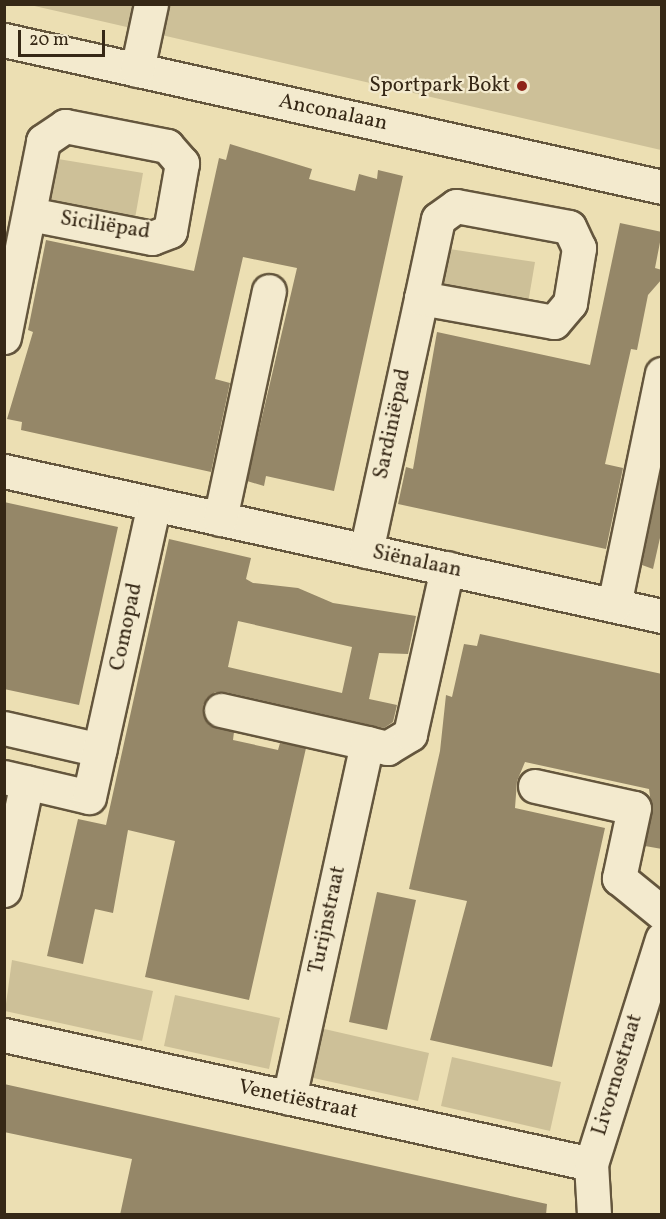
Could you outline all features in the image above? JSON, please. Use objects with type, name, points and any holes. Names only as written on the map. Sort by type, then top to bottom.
[{"type":"street","points":[[137,70],[151,4]]},
{"type":"street","name":"Anconalaan","points":[[4,40],[662,187]]},
{"type":"street","name":"Siciliëpad","points":[[4,337],[43,141],[65,126],[167,146],[182,163],[170,231],[152,237],[30,214]]},
{"type":"street","name":"Sardiniëpad","points":[[366,551],[438,219],[456,206],[569,227],[579,248],[570,303],[554,322],[421,298]]},
{"type":"street","points":[[220,519],[269,291]]},
{"type":"street","points":[[614,605],[662,374]]},
{"type":"street","name":"Siënalaan","points":[[4,471],[662,615]]},
{"type":"street","name":"Comopad","points":[[4,890],[16,780],[89,797],[154,504]]},
{"type":"street","points":[[221,710],[387,748],[410,734],[447,568]]},
{"type":"street","points":[[4,728],[100,750]]},
{"type":"street","name":"Turijnstraat","points":[[289,1098],[368,743]]},
{"type":"street","points":[[535,786],[634,808],[619,878],[662,913]]},
{"type":"street","name":"Livornostraat","points":[[594,1215],[591,1164],[662,939]]},
{"type":"street","name":"Venetiëstraat","points":[[4,1035],[591,1164]]},
{"type":"shaded area","name":"Sportpark Bokt","points":[[30,5],[661,5],[661,150],[105,22]]},
{"type":"shaded area","points":[[52,158],[143,173],[134,224],[44,207]]},
{"type":"shaded area","points":[[443,248],[535,262],[527,309],[436,294]]},
{"type":"shaded area","points":[[12,960],[153,991],[142,1041],[5,1011]]},
{"type":"shaded area","points":[[175,995],[280,1018],[269,1069],[164,1046]]},
{"type":"shaded area","points":[[320,1028],[429,1053],[418,1101],[309,1077]]},
{"type":"shaded area","points":[[452,1057],[561,1082],[550,1131],[441,1106]]},
{"type":"building","points":[[230,144],[312,169],[309,179],[355,191],[359,174],[377,179],[378,170],[403,176],[334,491],[266,476],[264,486],[247,481],[297,268],[243,257],[215,379],[230,383],[211,472],[21,430],[22,422],[7,419],[33,332],[28,330],[46,240],[194,271],[219,158],[226,160]]},
{"type":"building","points":[[620,223],[662,232],[655,268],[662,270],[662,279],[648,295],[637,350],[631,349],[605,464],[623,468],[606,549],[398,504],[406,467],[413,469],[437,332],[590,365]]},
{"type":"building","points":[[660,477],[662,529],[653,569],[642,565]]},
{"type":"building","points":[[4,502],[118,527],[79,705],[4,689]]},
{"type":"building","points":[[169,539],[251,558],[246,579],[253,583],[298,588],[333,603],[416,616],[408,654],[379,653],[369,699],[397,705],[393,722],[384,728],[225,692],[215,692],[203,705],[208,723],[234,732],[233,740],[278,750],[280,743],[306,748],[249,1000],[145,977],[175,841],[128,830],[113,913],[95,909],[83,964],[47,956],[78,819],[106,825]],"holes":[[[238,621],[352,647],[342,693],[228,667]]]},
{"type":"building","points":[[480,634],[662,674],[662,849],[645,846],[652,811],[649,789],[525,762],[517,781],[515,808],[605,828],[552,1067],[430,1040],[467,901],[409,889],[440,751],[446,695],[452,697],[464,644],[477,646]]},
{"type":"building","points":[[377,892],[416,900],[387,1030],[349,1022]]},
{"type":"building","points":[[4,1084],[547,1204],[546,1215],[120,1215],[132,1159],[4,1132]]},
{"type":"place","name":"Sportpark Bokt","points":[[522,86]]}]
